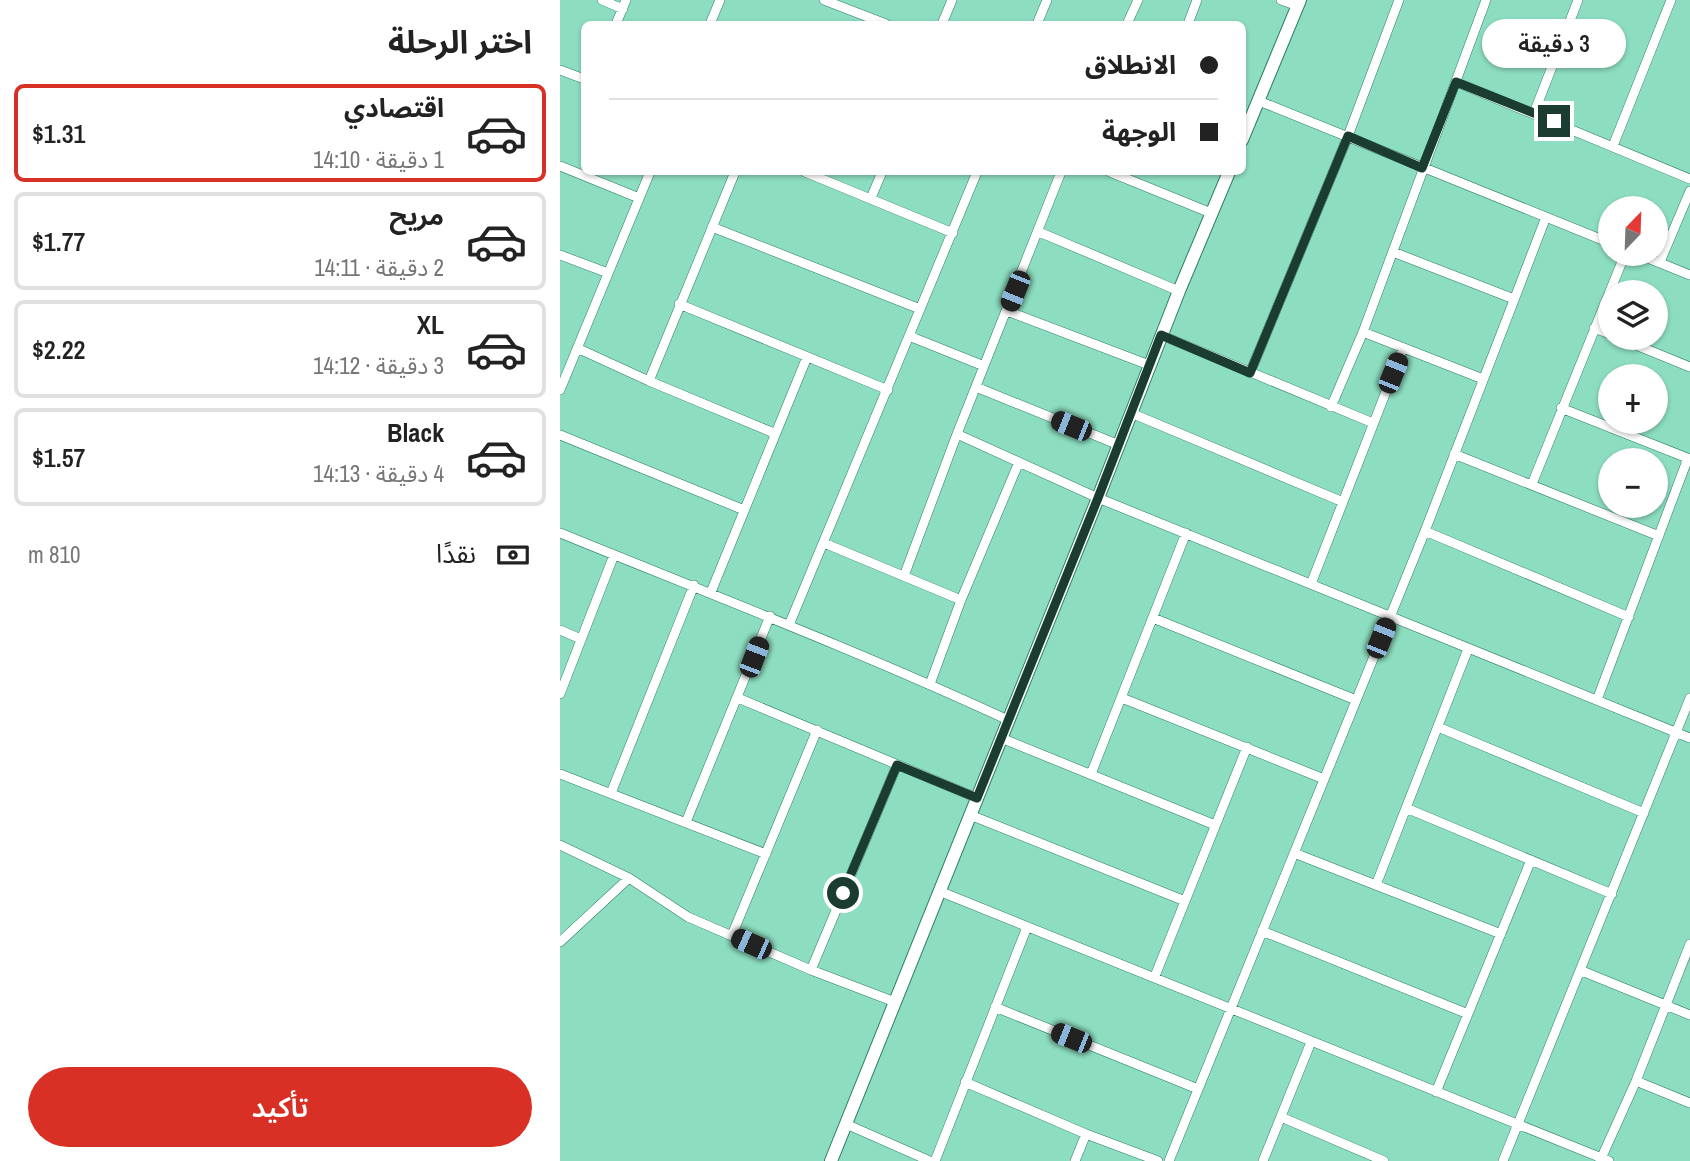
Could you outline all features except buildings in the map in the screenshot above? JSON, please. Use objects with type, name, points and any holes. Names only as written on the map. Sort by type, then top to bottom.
[{"type":"street","points":[[602,0],[624,4],[617,21]]},
{"type":"street","points":[[711,21],[720,0]]},
{"type":"street","points":[[824,0],[878,21]]},
{"type":"street","points":[[943,21],[952,0]]},
{"type":"street","points":[[1038,21],[1046,0]]},
{"type":"street","points":[[1129,21],[1138,0]]},
{"type":"street","points":[[1189,21],[1197,0]]},
{"type":"street","points":[[1246,131],[1299,3],[1281,0]]},
{"type":"street","points":[[1250,373],[1348,136],[1399,0]]},
{"type":"street","points":[[1331,407],[1363,332],[1486,0]]},
{"type":"street","points":[[1534,113],[1578,0]]},
{"type":"street","points":[[1613,146],[1671,0]]},
{"type":"street","points":[[560,70],[581,78]]},
{"type":"street","points":[[1456,82],[1690,179]]},
{"type":"street","points":[[1259,101],[1598,238]]},
{"type":"street","points":[[560,166],[581,175]]},
{"type":"street","points":[[582,175],[639,198]]},
{"type":"street","points":[[560,390],[649,175]]},
{"type":"street","points":[[649,381],[734,175]]},
{"type":"street","points":[[813,175],[953,233]]},
{"type":"street","points":[[871,198],[881,175]]},
{"type":"street","points":[[789,625],[976,175]]},
{"type":"street","points":[[904,576],[975,387],[1060,175]]},
{"type":"street","points":[[831,1161],[1161,335],[1228,175]]},
{"type":"street","points":[[1132,176],[1212,214]]},
{"type":"street","points":[[1668,243],[1690,191]]},
{"type":"street","points":[[1169,1161],[1425,531],[1546,217]]},
{"type":"street","points":[[712,227],[920,309]]},
{"type":"street","points":[[1039,232],[1179,291]]},
{"type":"street","points":[[1393,252],[1514,299]]},
{"type":"street","points":[[560,255],[608,273]]},
{"type":"street","points":[[1668,265],[1690,275]]},
{"type":"street","points":[[1532,484],[1620,266]]},
{"type":"street","points":[[679,304],[888,390]]},
{"type":"street","points":[[1007,311],[1149,365]]},
{"type":"street","points":[[1594,328],[1598,330]]},
{"type":"street","points":[[1363,332],[1483,379]]},
{"type":"street","points":[[1161,335],[1373,423]]},
{"type":"street","points":[[909,336],[984,366]]},
{"type":"street","points":[[577,348],[774,433]]},
{"type":"street","points":[[1311,584],[1404,348]]},
{"type":"street","points":[[1648,350],[1690,367]]},
{"type":"street","points":[[710,592],[807,357]]},
{"type":"street","points":[[975,387],[1119,445]]},
{"type":"street","points":[[1561,408],[1689,458],[1597,700]]},
{"type":"street","points":[[1130,413],[1343,502]]},
{"type":"street","points":[[957,434],[1098,498],[1690,738]]},
{"type":"street","points":[[560,435],[744,510]]},
{"type":"street","points":[[1454,454],[1659,536]]},
{"type":"street","points":[[930,684],[961,600],[1019,462]]},
{"type":"street","points":[[1425,531],[1629,617]]},
{"type":"street","points":[[560,533],[770,616],[1008,720]]},
{"type":"street","points":[[1091,774],[1186,533]]},
{"type":"street","points":[[824,543],[961,600]]},
{"type":"street","points":[[560,694],[614,555]]},
{"type":"street","points":[[611,793],[694,585]]},
{"type":"street","points":[[686,822],[770,616]]},
{"type":"street","points":[[1153,618],[1356,700]]},
{"type":"street","points":[[560,630],[581,639]]},
{"type":"street","points":[[1376,885],[1468,649]]},
{"type":"street","points":[[738,698],[977,798]]},
{"type":"street","points":[[1122,698],[1324,779]]},
{"type":"street","points":[[1503,1161],[1690,698]]},
{"type":"street","points":[[1438,727],[1644,813]]},
{"type":"street","points":[[732,935],[817,730]]},
{"type":"street","points":[[1001,738],[1215,825]]},
{"type":"street","points":[[1155,976],[1247,747]]},
{"type":"street","points":[[811,970],[897,765]]},
{"type":"street","points":[[560,774],[766,855]]},
{"type":"street","points":[[1406,808],[1612,894]]},
{"type":"street","points":[[970,816],[1185,901]]},
{"type":"street","points":[[560,845],[629,878],[688,917],[811,970],[895,1002]]},
{"type":"street","points":[[1294,853],[1501,934]]},
{"type":"street","points":[[1436,1092],[1531,860]]},
{"type":"street","points":[[560,942],[629,878]]},
{"type":"street","points":[[939,891],[1155,976],[1604,1160],[1690,944]]},
{"type":"street","points":[[846,1124],[932,1161],[1027,927]]},
{"type":"street","points":[[1262,931],[1468,1014]]},
{"type":"street","points":[[1582,971],[1690,1016]]},
{"type":"street","points":[[995,1007],[1198,1089]]},
{"type":"street","points":[[1263,1161],[1311,1042]]},
{"type":"street","points":[[1636,1081],[1690,1103]]},
{"type":"street","points":[[965,1082],[1086,1134],[1158,1161]]},
{"type":"street","points":[[1282,1117],[1384,1161]]},
{"type":"street","points":[[1075,1161],[1086,1134]]},
{"type":"route","points":[[843,893],[897,765],[977,798],[1161,335],[1250,373],[1348,136],[1422,168],[1456,82],[1554,121]]}]
